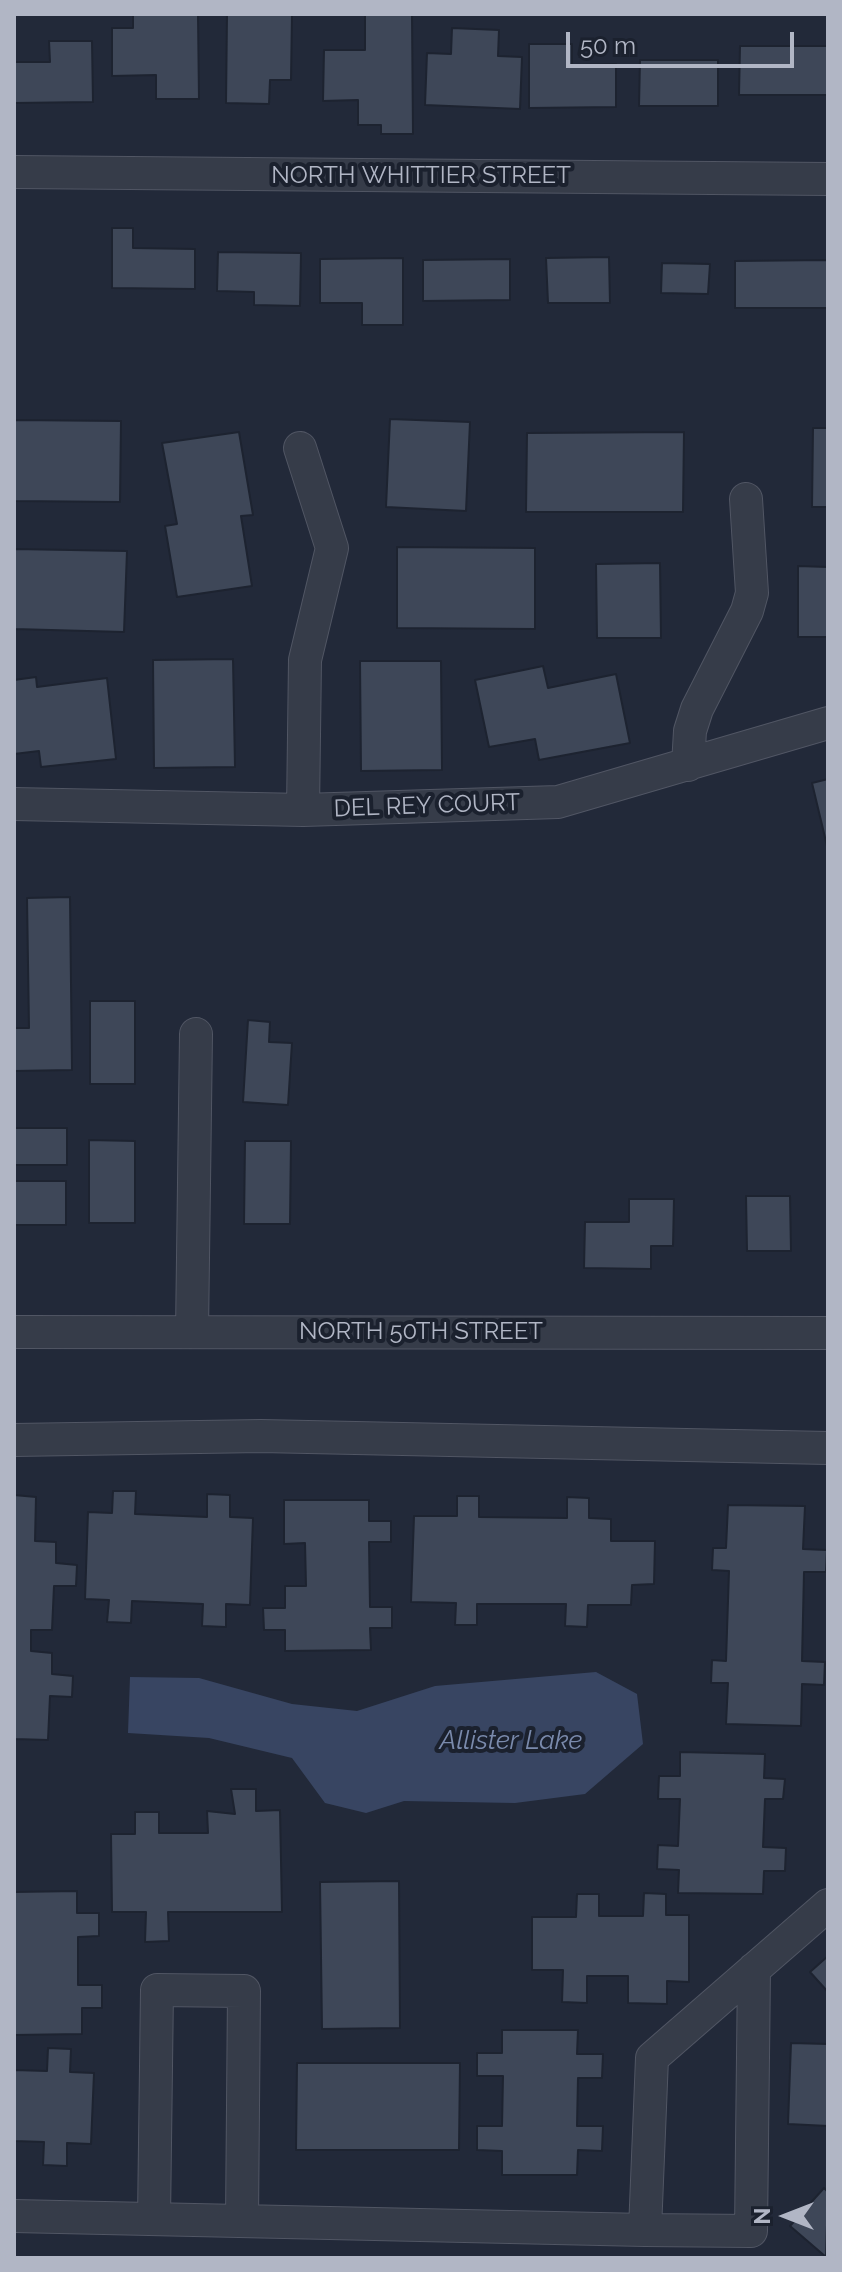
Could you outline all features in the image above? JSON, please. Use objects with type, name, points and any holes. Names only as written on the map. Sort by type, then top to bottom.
[{"type":"street","name":"NORTH WHITTIER STREET","points":[[14,172],[828,179]]},
{"type":"street","points":[[300,448],[332,548],[305,660],[303,810]]},
{"type":"street","points":[[688,765],[690,731],[697,709],[747,611],[752,593],[746,499]]},
{"type":"street","name":"DEL REY COURT","points":[[14,804],[303,810],[558,802],[828,723]]},
{"type":"street","points":[[192,1332],[196,1034]]},
{"type":"street","name":"NORTH 50TH STREET","points":[[14,1332],[828,1333]]},
{"type":"street","points":[[14,1440],[261,1436],[828,1448]]},
{"type":"street","points":[[645,2230],[652,2058],[828,1905]]},
{"type":"street","points":[[14,2216],[751,2231],[754,1969]]},
{"type":"street","points":[[154,2219],[157,1990],[244,1991],[242,2221]]},
{"type":"water","name":"Allister Lake","points":[[596,1672],[637,1694],[643,1744],[585,1794],[515,1803],[404,1801],[366,1813],[325,1803],[292,1758],[209,1738],[128,1733],[130,1677],[199,1678],[292,1704],[357,1711],[435,1686]]},
{"type":"building","points":[[133,14],[198,14],[199,99],[156,99],[156,75],[112,76],[112,28],[133,28]]},
{"type":"building","points":[[227,14],[292,14],[291,80],[270,80],[269,104],[226,103]]},
{"type":"building","points":[[365,14],[412,14],[413,134],[381,134],[381,125],[358,125],[358,100],[323,101],[324,50],[365,50]]},
{"type":"building","points":[[452,28],[499,30],[498,56],[522,57],[520,109],[425,105],[427,53],[451,54]]},
{"type":"building","points":[[49,41],[92,41],[93,102],[14,103],[14,62],[50,62]]},
{"type":"building","points":[[529,44],[572,44],[572,65],[616,64],[616,107],[529,108]]},
{"type":"building","points":[[740,46],[828,46],[827,95],[739,95]]},
{"type":"building","points":[[640,60],[718,60],[718,106],[639,106]]},
{"type":"building","points":[[112,228],[133,228],[133,248],[195,249],[195,289],[112,288]]},
{"type":"building","points":[[218,252],[301,253],[300,306],[254,305],[254,292],[217,291]]},
{"type":"building","points":[[609,257],[610,303],[548,303],[546,258]]},
{"type":"building","points":[[403,258],[403,325],[362,325],[362,303],[320,303],[320,259]]},
{"type":"building","points":[[510,259],[510,300],[423,301],[423,260]]},
{"type":"building","points":[[827,260],[827,308],[735,308],[735,261]]},
{"type":"building","points":[[662,263],[710,264],[708,294],[661,293]]},
{"type":"building","points":[[390,419],[470,422],[466,511],[386,507]]},
{"type":"building","points":[[14,420],[121,421],[120,502],[14,501]]},
{"type":"building","points":[[813,428],[828,428],[828,507],[812,507]]},
{"type":"building","points":[[239,432],[253,515],[241,516],[252,586],[177,597],[165,526],[177,524],[162,443]]},
{"type":"building","points":[[684,432],[683,512],[526,512],[527,433]]},
{"type":"building","points":[[397,547],[535,548],[535,629],[397,628]]},
{"type":"building","points":[[14,549],[127,551],[124,632],[14,629]]},
{"type":"building","points":[[660,563],[661,638],[597,638],[596,564]]},
{"type":"building","points":[[798,566],[828,567],[828,637],[798,637]]},
{"type":"building","points":[[233,659],[235,767],[154,768],[153,660]]},
{"type":"building","points":[[360,661],[441,661],[442,770],[361,771]]},
{"type":"building","points":[[543,666],[548,688],[616,674],[630,743],[539,760],[535,739],[489,747],[475,680]]},
{"type":"building","points":[[36,677],[37,687],[107,678],[116,759],[41,767],[39,751],[14,754],[14,680]]},
{"type":"building","points":[[828,779],[828,850],[812,783]]},
{"type":"building","points":[[70,897],[72,1070],[14,1071],[14,1028],[29,1028],[27,898]]},
{"type":"building","points":[[90,1001],[135,1001],[135,1084],[90,1084]]},
{"type":"building","points":[[248,1020],[270,1022],[269,1042],[292,1043],[288,1105],[243,1102]]},
{"type":"building","points":[[14,1128],[67,1128],[67,1165],[14,1165]]},
{"type":"building","points":[[89,1140],[135,1141],[135,1223],[89,1223]]},
{"type":"building","points":[[245,1141],[291,1141],[290,1224],[244,1224]]},
{"type":"building","points":[[14,1181],[66,1181],[66,1225],[14,1225]]},
{"type":"building","points":[[746,1196],[790,1196],[791,1251],[747,1251]]},
{"type":"building","points":[[629,1199],[674,1199],[673,1246],[651,1246],[651,1269],[584,1268],[585,1222],[629,1222]]},
{"type":"building","points":[[113,1491],[136,1491],[135,1514],[207,1517],[207,1494],[230,1495],[230,1517],[253,1518],[250,1605],[226,1604],[226,1627],[202,1626],[203,1604],[132,1601],[131,1623],[107,1622],[109,1600],[85,1599],[88,1512],[112,1513]]},
{"type":"building","points":[[14,1495],[36,1497],[35,1541],[56,1542],[56,1563],[77,1565],[76,1586],[54,1586],[52,1630],[31,1630],[31,1651],[52,1653],[52,1674],[73,1676],[72,1697],[50,1696],[48,1740],[14,1739]]},
{"type":"building","points":[[457,1496],[479,1496],[479,1517],[567,1518],[567,1497],[589,1498],[589,1518],[611,1519],[611,1541],[655,1541],[654,1584],[632,1585],[631,1605],[588,1605],[587,1627],[565,1626],[566,1604],[477,1604],[477,1625],[455,1625],[456,1603],[411,1602],[414,1516],[457,1516]]},
{"type":"building","points":[[284,1500],[369,1500],[369,1521],[391,1521],[391,1542],[369,1542],[370,1607],[392,1607],[392,1628],[370,1628],[371,1650],[285,1651],[285,1630],[264,1630],[263,1608],[285,1608],[285,1586],[306,1586],[305,1543],[284,1544]]},
{"type":"building","points":[[728,1505],[805,1506],[803,1549],[827,1550],[826,1572],[804,1572],[802,1661],[825,1662],[824,1685],[802,1684],[801,1726],[726,1724],[728,1683],[711,1683],[712,1660],[726,1661],[729,1571],[712,1570],[713,1548],[726,1548]]},
{"type":"building","points":[[680,1752],[765,1754],[764,1778],[785,1779],[783,1799],[765,1799],[763,1847],[786,1848],[785,1871],[764,1871],[763,1894],[678,1893],[679,1870],[657,1869],[658,1845],[678,1846],[680,1799],[658,1799],[659,1776],[680,1776]]},
{"type":"building","points":[[231,1789],[256,1789],[256,1811],[280,1810],[282,1912],[168,1912],[169,1941],[145,1942],[146,1912],[112,1912],[111,1834],[135,1834],[135,1812],[159,1812],[159,1833],[208,1833],[207,1811],[235,1814]]},
{"type":"building","points":[[399,1881],[400,2028],[322,2029],[320,1882]]},
{"type":"building","points":[[77,1891],[77,1913],[99,1913],[99,1936],[78,1937],[78,1985],[102,1985],[102,2008],[82,2008],[82,2034],[14,2035],[14,1892]]},
{"type":"building","points":[[644,1893],[666,1894],[666,1915],[689,1915],[689,1982],[667,1981],[667,2004],[628,2003],[628,1976],[587,1976],[587,2003],[562,2002],[563,1970],[532,1970],[532,1917],[576,1917],[577,1894],[599,1894],[599,1916],[643,1916]]},
{"type":"building","points":[[828,1956],[828,1992],[810,1972]]},
{"type":"building","points":[[502,2030],[578,2030],[577,2054],[603,2054],[602,2078],[578,2078],[577,2126],[603,2126],[602,2151],[578,2150],[577,2175],[502,2175],[502,2151],[477,2150],[477,2126],[502,2126],[503,2076],[477,2076],[477,2053],[502,2053]]},
{"type":"building","points":[[791,2043],[828,2044],[828,2126],[788,2124]]},
{"type":"building","points":[[48,2048],[71,2049],[70,2072],[94,2073],[91,2144],[67,2143],[67,2166],[43,2165],[44,2142],[14,2141],[14,2070],[47,2071]]},
{"type":"building","points":[[297,2063],[460,2063],[459,2150],[296,2150]]},
{"type":"building","points":[[824,2188],[828,2192],[826,2257],[790,2226]]}]
